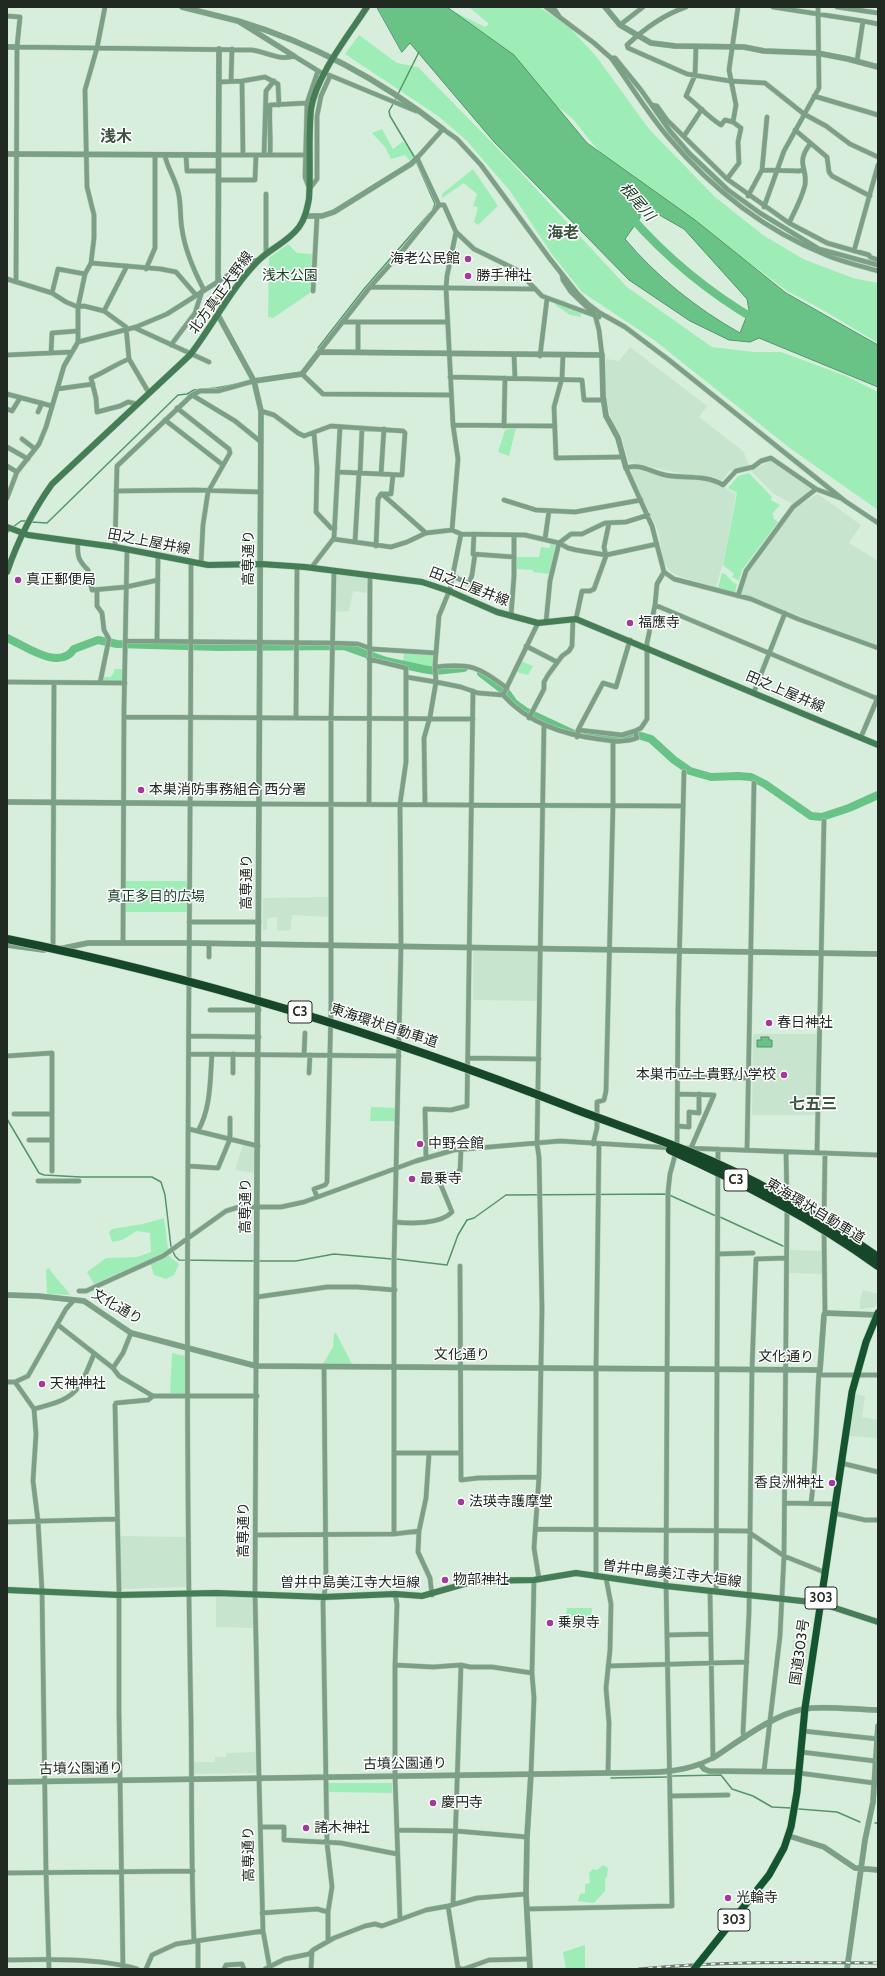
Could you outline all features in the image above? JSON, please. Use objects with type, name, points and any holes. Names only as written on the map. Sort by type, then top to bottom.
[{"type":"highway","name":"東海環状自動車道","points":[[7,939],[76,953],[164,974],[286,1008],[419,1051],[691,1152],[740,1174],[810,1213],[878,1257]]},
{"type":"highway","name":"東海環状自動車道","points":[[585,1113],[736,1180],[803,1216],[878,1266]]},
{"type":"highway","name":"国道303号","points":[[694,1969],[769,1875],[781,1855],[789,1836],[794,1814],[805,1708],[824,1572],[855,1376],[878,1314]]},
{"type":"main road","name":"北方真正大野線","points":[[7,572],[19,532],[52,484],[190,355],[223,306],[258,260],[290,237],[300,226],[304,216],[310,188],[311,109],[319,82],[367,7]]},
{"type":"main road","name":"田之上屋井線","points":[[8,528],[19,532],[115,547],[200,564],[261,564],[311,568],[422,582],[449,591],[486,608],[538,623],[575,619],[630,640],[878,745]]},
{"type":"main road","name":"曽井中島美江寺大垣線","points":[[7,1590],[119,1595],[188,1593],[324,1596],[395,1594],[432,1595],[475,1581],[536,1579],[576,1573],[666,1586],[820,1603],[878,1622]]},
{"type":"street","points":[[7,498],[8,490],[17,472],[36,449],[46,427],[64,366],[78,342],[78,307],[85,274],[91,263],[94,215],[87,187],[85,90],[97,48],[105,7]]},
{"type":"street","points":[[182,7],[238,21],[293,40],[366,76],[424,114],[457,139],[481,165],[577,293],[600,313],[625,327],[669,360],[845,501],[878,523]]},
{"type":"street","points":[[546,7],[594,43],[611,58],[666,135],[708,180],[724,194],[768,225],[801,245],[827,256],[878,270]]},
{"type":"street","points":[[553,7],[559,16]]},
{"type":"street","points":[[605,7],[620,25],[651,43],[663,46],[733,47],[764,51],[817,53],[878,67]]},
{"type":"street","points":[[620,25],[643,7]]},
{"type":"street","points":[[686,7],[665,15],[637,36],[627,45],[628,48],[680,72],[730,81],[765,83],[804,114],[826,126],[850,144],[878,156]]},
{"type":"street","points":[[733,122],[736,105],[730,81],[730,70],[738,7]]},
{"type":"street","points":[[773,7],[878,24]]},
{"type":"street","points":[[764,207],[784,151],[819,88],[817,53],[818,7]]},
{"type":"street","points":[[837,7],[857,8],[878,13]]},
{"type":"street","points":[[7,16],[20,17],[17,47],[18,154],[16,282]]},
{"type":"street","points":[[238,21],[319,71],[307,103],[305,177],[310,188],[317,179],[317,116],[322,96],[330,76],[424,114]]},
{"type":"street","points":[[857,62],[863,22]]},
{"type":"street","points":[[7,47],[232,49],[257,50],[286,58],[294,56]]},
{"type":"street","points":[[696,47],[695,75],[686,96],[709,117],[721,125],[725,120],[733,122],[742,128],[738,142],[739,163],[726,179]]},
{"type":"street","points":[[219,49],[218,300],[223,306]]},
{"type":"street","points":[[231,81],[232,49]]},
{"type":"street","points":[[611,58],[615,58],[624,68],[670,131],[700,165],[728,190],[760,213],[819,249],[878,265]]},
{"type":"street","points":[[219,82],[242,81],[265,77],[278,84],[278,105]]},
{"type":"street","points":[[242,81],[243,156]]},
{"type":"street","points":[[264,156],[266,91],[274,82]]},
{"type":"street","points":[[814,96],[878,114]]},
{"type":"street","points":[[270,156],[271,139],[268,131],[270,105],[307,103]]},
{"type":"street","points":[[652,105],[657,106],[726,179],[764,207],[789,223],[827,243],[878,260]]},
{"type":"street","points":[[684,136],[702,109]]},
{"type":"street","points":[[748,196],[762,170],[767,117]]},
{"type":"street","points":[[304,216],[317,217],[334,212],[411,164],[443,129]]},
{"type":"street","points":[[795,130],[827,157],[829,172],[832,176],[870,196]]},
{"type":"street","points":[[789,223],[805,187],[803,159],[810,144]]},
{"type":"street","points":[[7,154],[305,156]]},
{"type":"street","points":[[146,269],[155,248],[155,156]]},
{"type":"street","points":[[165,156],[167,164],[175,179],[180,196],[182,228],[187,253],[203,290],[195,313],[171,345]]},
{"type":"street","points":[[186,156],[187,171],[218,171]]},
{"type":"street","points":[[218,180],[255,180],[256,156]]},
{"type":"street","points":[[417,158],[439,205]]},
{"type":"street","points":[[854,251],[878,165]]},
{"type":"street","points":[[762,170],[803,170]]},
{"type":"street","points":[[266,194],[266,254]]},
{"type":"street","points":[[439,205],[444,205],[456,232],[479,253],[517,270],[534,289],[547,299],[597,316]]},
{"type":"street","points":[[115,547],[117,466],[192,395],[200,392],[218,391],[254,381],[302,374],[370,287],[404,249],[439,205]]},
{"type":"street","points":[[313,291],[317,217]]},
{"type":"street","points":[[452,530],[458,459],[453,425],[446,288],[456,232]]},
{"type":"street","points":[[78,342],[135,328],[167,314],[249,262],[258,260]]},
{"type":"street","points":[[91,263],[176,272],[196,295]]},
{"type":"street","points":[[104,312],[127,266]]},
{"type":"street","points":[[52,293],[58,269],[85,274]]},
{"type":"street","points":[[562,274],[563,280],[571,292],[597,316],[602,355],[606,416],[618,438],[626,468],[648,515],[664,572],[674,579],[751,599],[878,648]]},
{"type":"street","points":[[7,279],[52,293],[66,302],[78,307],[84,306],[104,312],[126,327],[130,359],[149,393]]},
{"type":"street","points":[[370,287],[534,289]]},
{"type":"street","points":[[540,356],[547,299]]},
{"type":"street","name":"高専通り","points":[[218,315],[254,381],[261,411],[262,442],[255,1594],[262,1913],[263,1931],[270,1967]]},
{"type":"street","points":[[342,322],[447,322]]},
{"type":"street","points":[[358,322],[358,352]]},
{"type":"street","points":[[135,328],[190,355],[208,362]]},
{"type":"street","points":[[51,353],[52,333],[77,330]]},
{"type":"street","points":[[7,355],[72,352]]},
{"type":"street","points":[[319,352],[540,356],[602,355]]},
{"type":"street","points":[[514,355],[514,378]]},
{"type":"street","points":[[563,355],[562,378],[554,407],[556,458],[622,457]]},
{"type":"street","points":[[130,359],[116,364],[113,368],[91,378],[97,412],[120,406],[128,402],[137,404]]},
{"type":"street","points":[[302,374],[323,394],[451,395]]},
{"type":"street","points":[[450,377],[562,378],[582,380],[584,400],[604,400]]},
{"type":"street","points":[[504,426],[505,378]]},
{"type":"street","points":[[58,389],[93,384]]},
{"type":"street","points":[[7,394],[52,406]]},
{"type":"street","points":[[192,395],[235,421],[262,442]]},
{"type":"street","points":[[7,408],[12,411],[20,398]]},
{"type":"street","points":[[38,412],[42,403]]},
{"type":"street","points":[[177,408],[229,449],[230,453],[208,492],[203,525],[200,564]]},
{"type":"street","points":[[261,411],[274,415],[304,436],[331,426],[384,429],[403,431],[405,433],[402,475],[338,472]]},
{"type":"street","points":[[165,420],[223,465]]},
{"type":"street","points":[[453,425],[555,426]]},
{"type":"street","points":[[311,568],[333,539],[335,528],[340,427]]},
{"type":"street","points":[[355,542],[362,428]]},
{"type":"street","points":[[382,474],[384,429]]},
{"type":"street","points":[[314,433],[318,468],[316,512],[331,528],[335,528]]},
{"type":"street","points":[[22,439],[36,449]]},
{"type":"street","points":[[7,447],[28,459]]},
{"type":"street","points":[[626,468],[634,466],[665,475],[716,480],[723,485],[736,471],[753,467],[761,461],[771,458],[816,489],[845,501]]},
{"type":"street","points":[[7,466],[17,472]]},
{"type":"street","points":[[376,546],[378,499],[379,495],[392,493],[393,475]]},
{"type":"street","points":[[738,596],[746,571],[793,507],[816,489]]},
{"type":"street","points":[[116,492],[195,490],[208,492],[261,492]]},
{"type":"street","points":[[382,494],[426,533]]},
{"type":"street","points":[[504,500],[536,510],[575,512],[641,500]]},
{"type":"street","points":[[545,539],[549,511]]},
{"type":"street","points":[[546,622],[550,580],[559,543],[571,534],[582,534],[609,523],[626,522],[648,515]]},
{"type":"street","points":[[872,520],[878,528]]},
{"type":"street","points":[[529,718],[544,689],[544,682],[557,662],[572,646],[575,619],[582,591],[593,591],[606,555],[604,547],[609,523]]},
{"type":"street","points":[[333,539],[391,547],[407,542],[426,533],[452,530],[461,534],[514,535],[545,539],[559,543],[568,548],[606,555],[657,544]]},
{"type":"street","points":[[425,804],[424,738],[430,718],[436,682],[435,670],[438,616],[449,591],[461,534]]},
{"type":"street","points":[[453,576],[469,584],[475,554],[473,554],[474,534]]},
{"type":"street","points":[[511,616],[514,535]]},
{"type":"street","points":[[78,541],[78,558],[83,567],[88,570],[91,589],[97,590],[126,587],[158,580]]},
{"type":"street","points":[[123,943],[124,683],[127,550]]},
{"type":"street","points":[[475,554],[514,557]]},
{"type":"street","points":[[157,642],[158,556]]},
{"type":"street","points":[[191,562],[187,1396],[191,1779],[193,1871],[198,1969]]},
{"type":"street","points":[[296,718],[297,567]]},
{"type":"street","points":[[317,1198],[314,1189],[325,1185],[327,1182],[330,1055],[331,718],[334,571]]},
{"type":"street","points":[[406,677],[474,691],[503,695],[514,707],[529,718],[544,725],[577,736],[613,741],[628,741],[637,738],[636,734],[646,719],[645,672],[648,648],[647,643],[655,605],[657,584],[664,572]]},
{"type":"street","points":[[368,804],[370,576]]},
{"type":"street","points":[[97,590],[97,606],[102,613],[104,630],[109,639],[100,683]]},
{"type":"street","points":[[655,605],[878,698],[861,737]]},
{"type":"street","points":[[754,692],[785,613]]},
{"type":"street","points":[[503,695],[538,623]]},
{"type":"street","points":[[577,736],[578,730],[603,683],[616,687],[630,640]]},
{"type":"street","points":[[126,643],[332,643],[358,644],[369,648],[436,653]]},
{"type":"street","points":[[526,646],[557,662]]},
{"type":"street","points":[[369,659],[406,668],[406,762],[400,804],[401,946],[393,1367],[394,1534]]},
{"type":"street","points":[[435,670],[468,666],[484,671],[507,688]]},
{"type":"street","points":[[7,682],[124,683]]},
{"type":"street","points":[[53,950],[54,683]]},
{"type":"street","points":[[426,1157],[425,1109],[451,1110],[467,1106],[474,691]]},
{"type":"street","points":[[124,717],[473,719]]},
{"type":"street","points":[[530,1969],[526,1894],[527,1837],[534,1698],[532,1673],[536,1579],[534,1548],[539,1477],[541,1294],[539,1157],[537,1144],[544,725]]},
{"type":"street","points":[[578,730],[622,735],[636,734]]},
{"type":"street","points":[[593,1144],[597,1128],[596,1102],[604,1100],[606,1092],[613,805],[613,741]]},
{"type":"street","points":[[527,1909],[672,1906],[666,1586],[668,1192],[670,1174],[677,1148],[678,1126],[684,772]]},
{"type":"street","points":[[748,1150],[754,783]]},
{"type":"street","points":[[7,802],[683,806]]},
{"type":"street","points":[[817,1152],[824,821]]},
{"type":"street","points":[[189,922],[259,922]]},
{"type":"street","points":[[7,945],[39,950],[53,950],[88,943],[189,943],[878,954]]},
{"type":"street","points":[[209,944],[209,957]]},
{"type":"street","points":[[210,1010],[259,1010]]},
{"type":"street","points":[[304,1033],[304,1055]]},
{"type":"street","points":[[189,1036],[259,1037]]},
{"type":"street","points":[[7,1056],[52,1053],[52,1172]]},
{"type":"street","points":[[189,1054],[399,1056]]},
{"type":"street","points":[[198,1131],[202,1124],[210,1090],[212,1054]]},
{"type":"street","points":[[233,1054],[233,1073]]},
{"type":"street","points":[[309,1072],[310,1055]]},
{"type":"street","points":[[468,1058],[538,1059]]},
{"type":"street","points":[[678,1077],[749,1078]]},
{"type":"street","points":[[678,1094],[714,1095],[714,1099],[691,1148]]},
{"type":"street","points":[[678,1126],[689,1127],[690,1112],[699,1113],[699,1094]]},
{"type":"street","points":[[14,1114],[52,1114]]},
{"type":"street","points":[[188,1166],[218,1168],[230,1139],[230,1118]]},
{"type":"street","points":[[189,1129],[258,1146]]},
{"type":"street","points":[[29,1140],[52,1140]]},
{"type":"street","points":[[79,1291],[86,1291],[163,1256],[226,1211],[239,1207],[281,1207],[317,1198],[397,1167],[449,1151],[560,1141],[677,1148],[878,1154]]},
{"type":"street","points":[[596,1577],[596,1368],[599,1144]]},
{"type":"street","points":[[713,1758],[710,1634],[716,1531],[718,1149]]},
{"type":"street","points":[[395,1222],[412,1224],[447,1217],[452,1212],[438,1178],[460,1171],[461,1150]]},
{"type":"street","points":[[764,1771],[780,1636],[784,1556],[786,1152]]},
{"type":"street","points":[[825,1153],[823,1210],[825,1313],[878,1314]]},
{"type":"street","points":[[38,1181],[80,1181]]},
{"type":"street","points":[[718,1254],[752,1253]]},
{"type":"street","points":[[744,1738],[743,1732],[750,1596],[752,1369],[756,1259],[786,1258]]},
{"type":"street","points":[[460,1266],[461,1480],[478,1478],[539,1477]]},
{"type":"street","points":[[257,1296],[327,1287],[357,1287],[395,1290]]},
{"type":"street","name":"文化通り","points":[[7,1295],[76,1299],[84,1301],[131,1332],[256,1366],[820,1370],[825,1313]]},
{"type":"street","points":[[7,1382],[15,1382],[28,1376],[70,1302],[76,1299]]},
{"type":"street","points":[[58,1325],[113,1368],[119,1376],[153,1396],[257,1396]]},
{"type":"street","points":[[113,1368],[123,1353],[131,1332]]},
{"type":"street","points":[[34,1409],[70,1396],[77,1390],[94,1354]]},
{"type":"street","points":[[324,1366],[324,1534],[326,1583],[324,1596],[325,1777],[327,1843],[332,1887],[328,1912],[328,1941]]},
{"type":"street","points":[[811,1503],[816,1466],[815,1436],[819,1372],[822,1375],[878,1375]]},
{"type":"street","points":[[15,1382],[34,1409],[36,1452],[33,1481],[38,1521],[42,1591],[46,1872],[49,1969]]},
{"type":"street","points":[[124,1967],[115,1405],[116,1403],[148,1400],[153,1396]]},
{"type":"street","points":[[394,1453],[460,1453]]},
{"type":"street","points":[[429,1454],[426,1498],[419,1531],[418,1552],[430,1578],[432,1595]]},
{"type":"street","points":[[841,1464],[878,1472]]},
{"type":"street","points":[[785,1503],[835,1504]]},
{"type":"street","points":[[834,1513],[865,1520],[878,1520]]},
{"type":"street","points":[[7,1522],[117,1519]]},
{"type":"street","points":[[536,1529],[747,1531],[784,1556],[824,1572]]},
{"type":"street","points":[[256,1535],[394,1534],[419,1531]]},
{"type":"street","points":[[606,1578],[611,1604],[606,1688],[608,1773]]},
{"type":"street","points":[[395,1594],[397,1604],[395,1665],[395,1776],[400,1920]]},
{"type":"street","points":[[668,1635],[710,1634]]},
{"type":"street","points":[[608,1666],[747,1662]]},
{"type":"street","points":[[395,1665],[433,1667],[461,1665],[478,1668],[492,1667],[532,1673]]},
{"type":"street","points":[[461,1665],[456,1831],[450,1905],[458,1968],[463,1969],[489,1960],[529,1958]]},
{"type":"street","points":[[874,1783],[799,1773],[764,1771],[709,1771],[704,1769],[700,1764],[713,1758],[769,1723],[805,1708],[878,1710]]},
{"type":"street","points":[[847,1969],[865,1840],[871,1814],[878,1726]]},
{"type":"street","points":[[803,1731],[878,1739]]},
{"type":"street","points":[[801,1752],[875,1761]]},
{"type":"street","name":"古墳公園通り","points":[[7,1782],[457,1776],[531,1773],[670,1775],[700,1764]]},
{"type":"street","points":[[670,1796],[728,1795]]},
{"type":"street","points":[[261,1827],[284,1827],[284,1840],[340,1843],[397,1854]]},
{"type":"street","points":[[397,1830],[456,1831],[527,1837]]},
{"type":"street","points":[[789,1836],[824,1847],[849,1864],[861,1869],[878,1870]]},
{"type":"street","points":[[7,1873],[193,1871]]},
{"type":"street","points":[[265,1969],[285,1958],[309,1954],[328,1941],[365,1926],[375,1924],[382,1926],[426,1910],[490,1896],[526,1894]]},
{"type":"street","points":[[262,1913],[317,1909],[328,1912]]},
{"type":"street","points":[[146,1969],[152,1955],[176,1944],[263,1931]]},
{"type":"street","points":[[311,1969],[313,1950]]},
{"type":"street","points":[[7,1960],[49,1959],[136,1969]]},
{"type":"street","points":[[224,1969],[226,1965],[242,1964],[244,1969]]},
{"type":"shaded area","points":[[630,347],[707,406],[699,417],[743,451],[749,465],[729,471],[722,481],[714,477],[698,477],[628,462],[622,438],[613,425],[605,387],[606,359],[619,361]]},
{"type":"shaded area","points":[[771,461],[812,488],[793,504],[774,494],[751,471]]},
{"type":"shaded area","points":[[632,468],[667,478],[715,482],[736,494],[724,559],[716,587],[678,576],[670,571],[663,562],[659,533],[631,474]]},
{"type":"shaded area","points":[[818,494],[861,525],[849,543],[878,561],[878,646],[741,593],[748,572],[795,508]]},
{"type":"shaded area","points":[[336,574],[367,578],[367,593],[353,591],[349,611],[335,612]]},
{"type":"shaded area","points":[[329,897],[328,917],[292,915],[291,930],[277,931],[277,917],[268,918],[267,930],[263,930],[263,898]]},
{"type":"shaded area","points":[[473,950],[539,950],[538,1001],[473,1000]]},
{"type":"shaded area","name":"本巣市立土貴野小学校","points":[[753,1034],[817,1034],[816,1115],[752,1115]]},
{"type":"shaded area","points":[[243,1145],[255,1148],[255,1173],[235,1170]]},
{"type":"shaded area","points":[[790,1250],[823,1251],[823,1274],[789,1273]]},
{"type":"shaded area","points":[[863,1290],[878,1294],[878,1301],[875,1307],[860,1309],[860,1300]]},
{"type":"shaded area","points":[[855,1394],[865,1396],[862,1417],[878,1420],[878,1438],[848,1436]]},
{"type":"shaded area","points":[[120,1536],[186,1537],[186,1587],[122,1589]]},
{"type":"shaded area","points":[[216,1596],[250,1597],[252,1599],[253,1628],[216,1627]]},
{"type":"shaded area","points":[[793,1640],[813,1640],[811,1660],[792,1659]]},
{"type":"shaded area","points":[[256,1752],[256,1773],[194,1774],[194,1762],[215,1762],[215,1757],[226,1757],[226,1753]]},
{"type":"green space","points":[[469,7],[539,7],[568,26],[596,56],[649,129],[715,197],[763,235],[803,259],[853,278],[878,283],[878,343],[821,309],[787,291],[697,224],[610,165],[572,118],[491,56],[455,12],[485,27],[489,24]]},
{"type":"green space","points":[[359,35],[397,63],[418,67],[512,163],[627,287],[712,347],[755,352],[781,352],[846,376],[878,392],[878,510],[791,449],[654,340],[582,292],[551,253],[510,191],[466,140],[438,116],[345,54]]},
{"type":"green space","points":[[382,129],[393,149],[402,142],[406,143],[414,157],[409,160],[405,155],[391,159],[385,147],[372,133]]},
{"type":"green space","points":[[473,169],[498,206],[478,225],[474,222],[478,207],[473,206],[477,194],[464,183],[442,198],[442,194]]},
{"type":"green space","name":"浅木公園","points":[[288,244],[297,253],[312,254],[310,293],[273,318],[268,317],[269,258]]},
{"type":"green space","points":[[563,300],[581,310],[581,317],[570,315],[555,305],[556,301]]},
{"type":"green space","points":[[516,428],[509,456],[498,452],[505,430]]},
{"type":"green space","points":[[749,473],[772,497],[771,500],[780,505],[772,514],[774,516],[773,518],[778,522],[742,570],[739,581],[732,577],[734,574],[723,565],[737,493],[728,488],[738,476]]},
{"type":"green space","points":[[550,543],[555,544],[550,574],[533,572],[533,570],[517,569],[516,557],[539,557],[541,547],[550,548]]},
{"type":"green space","points":[[722,573],[737,584],[735,593],[718,588]]},
{"type":"green space","points":[[404,653],[435,655],[434,667],[403,662]]},
{"type":"green space","points":[[521,661],[533,666],[528,675],[517,672]]},
{"type":"green space","points":[[114,669],[123,669],[123,681],[103,681],[102,677],[110,677],[114,673]]},
{"type":"green space","name":"真正多目的広場","points":[[124,881],[187,881],[187,912],[124,912]]},
{"type":"green space","points":[[371,1107],[396,1108],[396,1121],[370,1121]]},
{"type":"green space","points":[[164,1218],[169,1256],[179,1264],[174,1275],[166,1279],[154,1275],[149,1260],[94,1284],[87,1272],[106,1258],[137,1257],[151,1252],[150,1233],[137,1231],[122,1240],[112,1242],[109,1232],[112,1229],[143,1224]]},
{"type":"green space","points":[[49,1268],[70,1295],[47,1294],[46,1270]]},
{"type":"green space","points":[[336,1333],[352,1364],[323,1364],[333,1347],[334,1334]]},
{"type":"green space","points":[[172,1353],[185,1356],[185,1394],[170,1394]]},
{"type":"green space","points":[[567,1608],[592,1608],[591,1625],[564,1627]]},
{"type":"green space","points":[[328,1783],[392,1783],[392,1793],[329,1792]]},
{"type":"green space","points":[[603,1865],[608,1868],[607,1877],[605,1879],[605,1891],[594,1903],[578,1901],[580,1894],[585,1893],[585,1884],[590,1883],[589,1873],[593,1869],[597,1870]]},
{"type":"green space","points":[[585,1945],[585,1969],[566,1969],[563,1952]]},
{"type":"water","points":[[377,7],[447,7],[514,55],[587,143],[695,220],[786,293],[878,345],[878,387],[759,338],[750,342],[729,340],[690,321],[629,280],[495,143],[410,43],[402,52]],"holes":[[[640,204],[684,229],[747,299],[749,310],[740,333],[724,324],[678,291],[650,266],[625,239],[640,218]]]},
{"type":"water","points":[[761,1037],[769,1037],[769,1040],[772,1040],[772,1047],[757,1047],[757,1040],[761,1040]]},
{"type":"waterway","points":[[395,100],[419,52]]},
{"type":"waterway","points":[[393,104],[389,111],[390,116],[415,158]]},
{"type":"waterway","points":[[416,161],[435,204],[433,209]]},
{"type":"waterway","points":[[318,348],[364,289],[429,214]]},
{"type":"waterway","name":"根尾川","points":[[630,216],[658,246],[688,273],[721,298],[756,320]]},
{"type":"waterway","points":[[31,522],[47,523],[178,395],[187,394],[194,390],[237,384]]},
{"type":"waterway","points":[[13,527],[21,521],[27,521]]},
{"type":"waterway","points":[[7,533],[10,530]]},
{"type":"waterway","points":[[7,638],[41,655],[60,658],[68,655],[74,649],[98,640],[117,644],[218,647],[344,646],[386,661],[423,669],[435,671],[464,668]]},
{"type":"waterway","points":[[481,673],[507,693],[514,703],[525,711],[572,733]]},
{"type":"waterway","points":[[587,736],[618,738],[638,735],[651,739],[674,760],[690,771],[711,777],[751,777],[765,784],[811,816],[822,817],[849,808],[878,795]]},
{"type":"waterway","points":[[7,1119],[39,1173],[44,1175],[81,1177],[152,1177],[161,1182],[165,1195],[171,1247],[175,1256],[179,1260],[255,1261]]},
{"type":"waterway","points":[[396,1259],[447,1265],[458,1235],[467,1220],[474,1218],[506,1195],[667,1194],[716,1216]]},
{"type":"waterway","points":[[720,1217],[783,1246]]},
{"type":"waterway","points":[[259,1261],[296,1261],[334,1254],[392,1259]]},
{"type":"waterway","points":[[672,1776],[721,1775],[732,1789],[753,1796],[772,1807],[791,1808]]},
{"type":"waterway","points":[[611,1778],[668,1777]]},
{"type":"waterway","points":[[799,1809],[837,1812],[860,1822]]},
{"type":"railway","points":[[639,1969],[729,1963],[878,1963]]},
{"type":"place","name":"海老公民館","points":[[468,259]]},
{"type":"place","name":"勝手神社","points":[[468,276]]},
{"type":"place","name":"真正郵便局","points":[[18,580]]},
{"type":"place","name":"福應寺","points":[[630,623]]},
{"type":"place","name":"本巣消防事務組合 西分署","points":[[141,790]]},
{"type":"place","name":"春日神社","points":[[769,1023]]},
{"type":"place","name":"本巣市立土貴野小学校","points":[[784,1075]]},
{"type":"place","name":"中野会館","points":[[420,1144]]},
{"type":"place","name":"最乗寺","points":[[412,1179]]},
{"type":"place","name":"天神神社","points":[[42,1384]]},
{"type":"place","name":"香良洲神社","points":[[832,1483]]},
{"type":"place","name":"法瑛寺護摩堂","points":[[461,1502]]},
{"type":"place","name":"物部神社","points":[[445,1580]]},
{"type":"place","name":"乗泉寺","points":[[550,1623]]},
{"type":"place","name":"慶円寺","points":[[433,1803]]},
{"type":"place","name":"諸木神社","points":[[306,1828]]},
{"type":"place","name":"光輪寺","points":[[728,1898]]},
{"type":"district","name":"浅木","points":[[116,137]]},
{"type":"district","name":"海老","points":[[563,233]]},
{"type":"district","name":"七五三","points":[[813,1104]]}]
